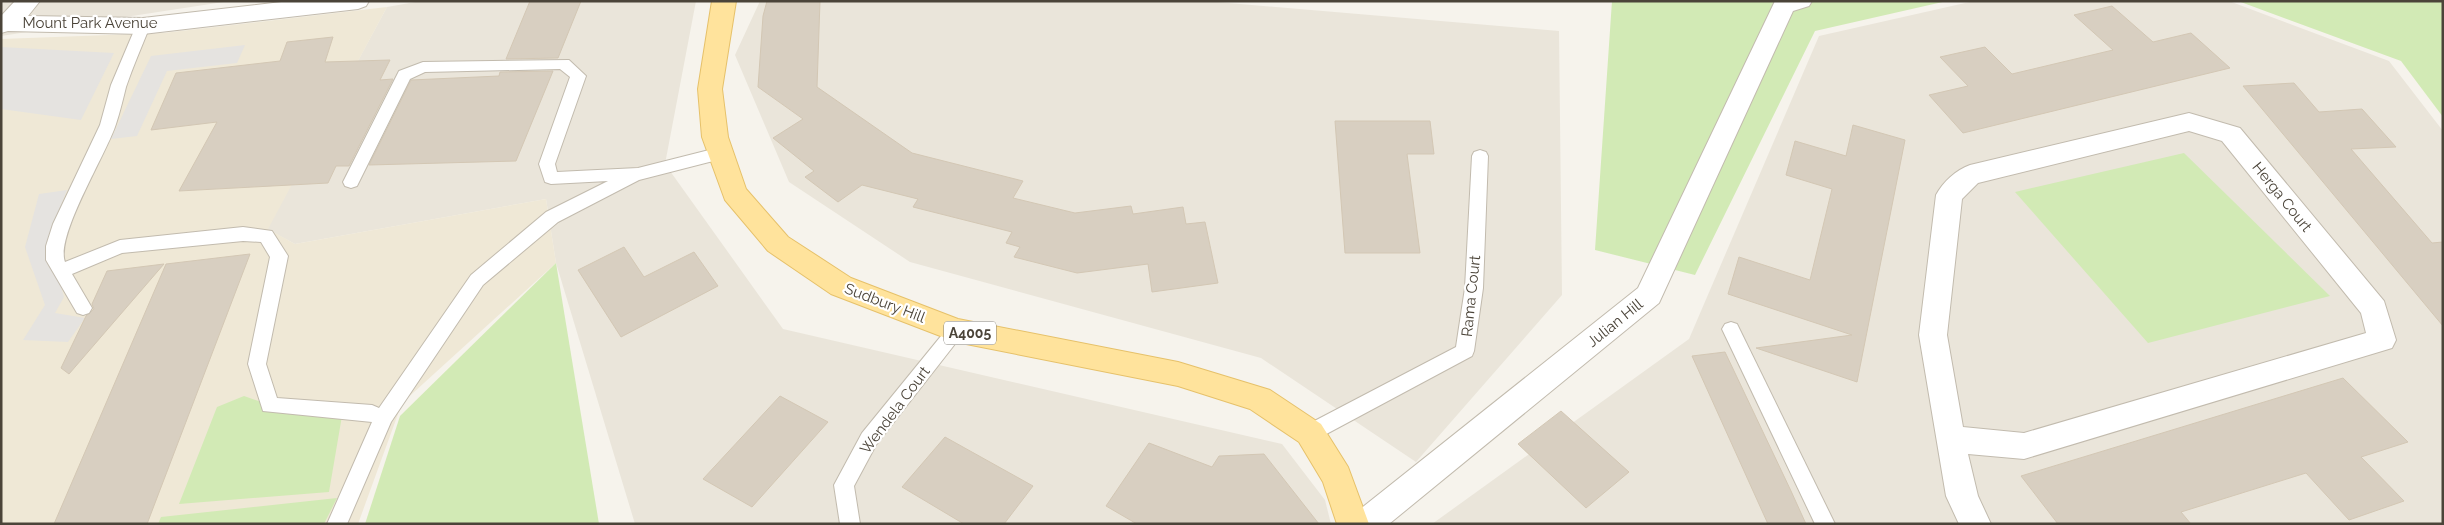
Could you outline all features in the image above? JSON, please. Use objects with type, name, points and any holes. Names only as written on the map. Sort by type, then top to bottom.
[{"type":"main road","name":"Sudbury Hill","points":[[722,10],[710,89],[716,137],[734,193],[778,244],[841,286],[956,330],[1178,374],[1259,399],[1310,433],[1337,477],[1353,524]]},
{"type":"street","points":[[5,24],[29,1]]},
{"type":"street","name":"Mount Park Avenue","points":[[5,24],[143,26],[358,1]]},
{"type":"street","name":"Julian Hill","points":[[1365,524],[1649,296],[1790,3]]},
{"type":"street","name":"Herga Court","points":[[1950,439],[2024,446],[2382,340],[2374,309],[2231,134],[2189,122],[1970,175],[1949,195],[1933,335],[1950,439],[1962,496],[1974,524]]},
{"type":"lane","points":[[83,308],[55,260],[55,246],[62,224],[108,124],[119,85],[143,26]]},
{"type":"lane","points":[[351,182],[404,75],[424,67],[564,64],[578,76],[547,164],[552,178],[638,174],[721,153]]},
{"type":"lane","name":"Rama Court","points":[[1310,433],[1465,351],[1474,288],[1480,156]]},
{"type":"lane","points":[[337,524],[383,418],[477,280],[552,217],[638,174]]},
{"type":"lane","points":[[62,271],[120,246],[243,234],[266,236],[279,256],[257,364],[270,405],[372,413],[383,418]]},
{"type":"lane","points":[[1732,329],[1825,524]]},
{"type":"lane","name":"Wendela Court","points":[[850,524],[844,485],[869,439],[956,330]]},
{"type":"shaded area","points":[[1,1],[230,1],[1,36]]},
{"type":"shaded area","points":[[421,1],[696,1],[665,164],[783,329],[1282,444],[1325,500],[1331,524],[635,524],[556,263],[546,199],[295,244],[267,229],[387,7]]},
{"type":"shaded area","points":[[760,1],[1205,1],[1559,31],[1562,295],[1416,462],[1261,358],[910,262],[789,182],[735,55]]},
{"type":"shaded area","points":[[1974,1],[2229,1],[2389,61],[2443,131],[2443,524],[1432,524],[1689,339],[1819,36]]},
{"type":"shaded area","points":[[387,7],[268,229],[295,244],[546,199],[556,263],[402,403],[358,524],[1,524],[1,39],[163,33]]},
{"type":"shaded area","points":[[245,45],[237,63],[167,71],[137,136],[111,139],[151,56]]},
{"type":"shaded area","points":[[1,47],[114,53],[81,120],[1,109]]},
{"type":"shaded area","points":[[67,190],[48,239],[64,297],[55,313],[85,318],[68,342],[23,340],[45,305],[25,247],[39,194]]},
{"type":"green space","points":[[1612,1],[1947,1],[1815,31],[1695,275],[1595,250]]},
{"type":"green space","points":[[2238,1],[2443,1],[2443,117],[2401,61]]},
{"type":"green space","points":[[2184,153],[2330,296],[2148,343],[2015,192]]},
{"type":"green space","points":[[556,263],[599,524],[365,524],[400,416]]},
{"type":"green space","points":[[244,396],[270,405],[343,410],[329,492],[179,504],[217,407]]},
{"type":"green space","points":[[337,498],[324,524],[158,524],[161,517]]},
{"type":"building","points":[[530,1],[581,1],[558,58],[506,59]]},
{"type":"building","points":[[767,1],[820,1],[817,87],[912,153],[1023,181],[1013,198],[1075,213],[1131,206],[1133,214],[1183,207],[1186,224],[1205,222],[1218,283],[1152,292],[1148,264],[1077,273],[1014,257],[1020,247],[1006,243],[1012,232],[913,207],[918,199],[862,185],[838,202],[805,177],[814,171],[773,138],[803,119],[758,87],[763,16]]},
{"type":"building","points":[[2112,6],[2153,42],[2191,33],[2230,68],[1963,133],[1929,95],[1968,86],[1940,57],[1985,47],[2012,74],[2113,50],[2074,15]]},
{"type":"building","points":[[333,37],[325,62],[390,60],[380,80],[393,79],[349,166],[336,166],[328,183],[179,191],[217,122],[151,130],[176,73],[280,61],[287,42]]},
{"type":"building","points":[[553,71],[516,161],[369,165],[411,80],[499,76],[500,72]]},
{"type":"building","points":[[2294,83],[2319,112],[2362,109],[2396,147],[2351,149],[2432,243],[2443,242],[2443,326],[2243,86]]},
{"type":"building","points":[[1335,121],[1430,121],[1434,154],[1407,154],[1420,253],[1345,253]]},
{"type":"building","points":[[1853,125],[1905,140],[1857,382],[1756,348],[1852,335],[1728,294],[1739,257],[1810,280],[1832,189],[1786,175],[1795,141],[1846,156]]},
{"type":"building","points":[[624,247],[644,277],[694,252],[718,286],[621,337],[578,270]]},
{"type":"building","points":[[250,254],[147,524],[54,524],[166,264]]},
{"type":"building","points":[[164,264],[69,374],[61,368],[86,316],[94,309],[92,304],[107,271]]},
{"type":"building","points":[[1725,352],[1806,524],[1768,524],[1692,356]]},
{"type":"building","points":[[2343,378],[2408,442],[2361,457],[2404,501],[2349,520],[2306,473],[2181,512],[2191,524],[2058,524],[2021,476]]},
{"type":"building","points":[[780,396],[828,422],[752,507],[703,479]]},
{"type":"building","points":[[1561,411],[1629,472],[1586,508],[1518,444]]},
{"type":"building","points":[[945,437],[1033,486],[1004,524],[964,524],[902,487]]},
{"type":"building","points":[[1149,443],[1212,467],[1219,456],[1264,454],[1319,524],[1137,524],[1106,506]]}]
